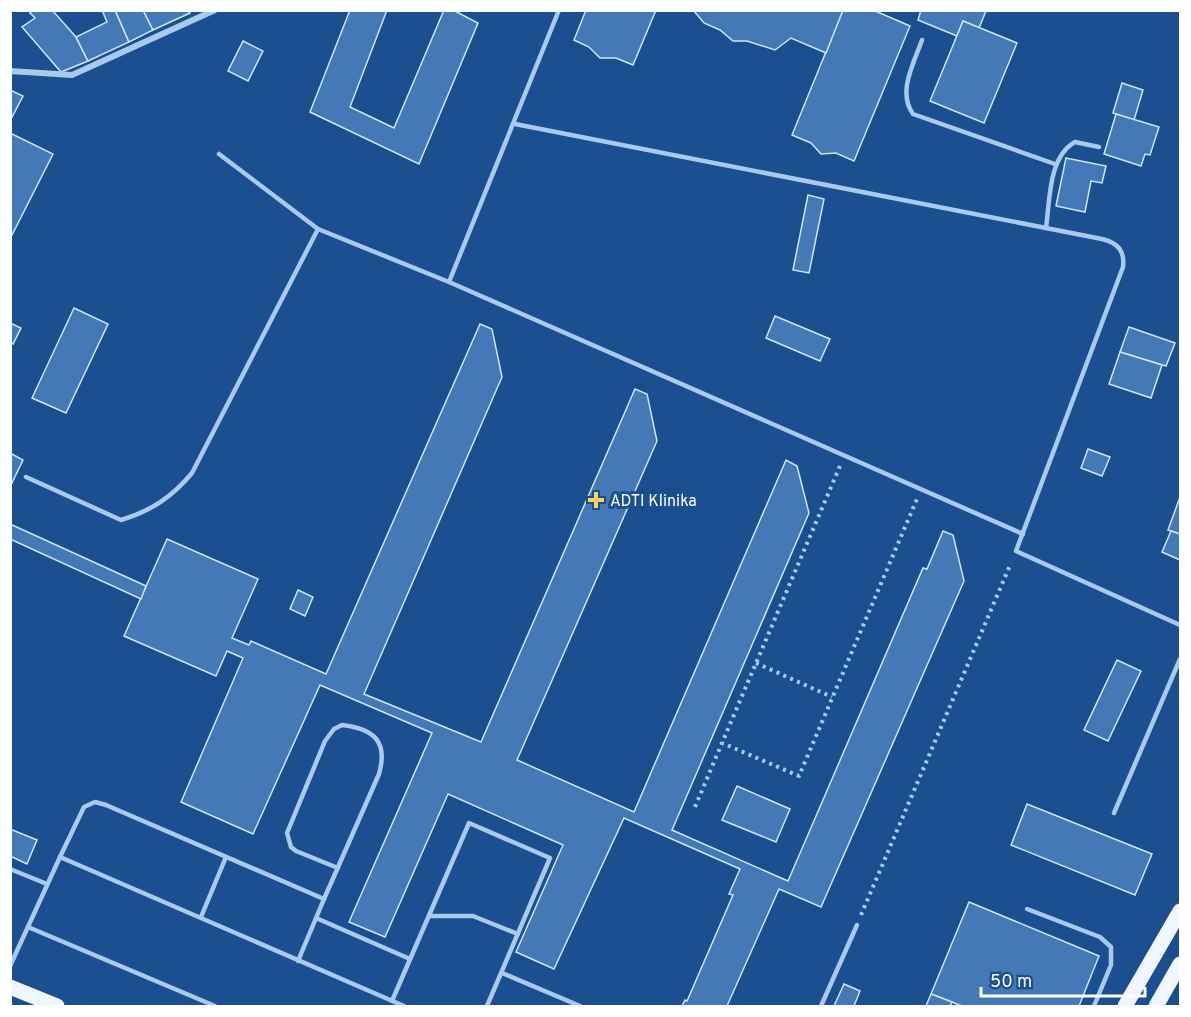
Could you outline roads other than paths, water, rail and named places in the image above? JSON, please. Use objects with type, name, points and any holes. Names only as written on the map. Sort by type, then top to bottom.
[{"type":"main road","points":[[1125,1006],[1180,911]]},
{"type":"main road","points":[[1156,1006],[1180,964]]},
{"type":"main road","points":[[10,987],[57,1006]]},
{"type":"street","points":[[10,71],[72,75],[215,10]]},
{"type":"lane","points":[[449,282],[515,124],[559,10]]},
{"type":"lane","points":[[922,40],[906,92],[907,105],[913,114],[1055,164]]},
{"type":"lane","points":[[515,124],[1110,241],[1121,250],[1125,258],[1117,287],[1016,551],[1180,625]]},
{"type":"lane","points":[[1046,228],[1055,164],[1068,145],[1075,142],[1099,147]]},
{"type":"lane","points":[[219,154],[318,229],[449,282],[1023,534]]},
{"type":"lane","points":[[26,477],[121,520],[140,514],[179,489],[192,472],[318,229]]},
{"type":"lane","points":[[1114,813],[1180,659]]},
{"type":"lane","points":[[297,962],[338,868],[383,760],[384,749],[378,740],[369,734],[342,725],[334,729],[325,741],[287,833],[287,840],[296,851],[338,868]]},
{"type":"lane","points":[[10,966],[84,807],[95,802],[324,899]]},
{"type":"lane","points":[[392,1001],[469,823],[550,858],[487,1006]]},
{"type":"lane","points":[[60,857],[201,917],[297,962],[405,1006]]},
{"type":"lane","points":[[201,917],[226,857]]},
{"type":"lane","points":[[10,869],[47,884]]},
{"type":"lane","points":[[1027,909],[1100,938],[1111,947],[1111,965],[1094,1006]]},
{"type":"lane","points":[[429,916],[473,916],[518,934]]},
{"type":"lane","points":[[316,918],[410,959]]},
{"type":"lane","points":[[821,1006],[857,925]]},
{"type":"lane","points":[[28,927],[215,1006]]},
{"type":"lane","points":[[502,973],[580,1006]]},
{"type":"place","name":"ADTI Klinika","points":[[596,500]]}]
